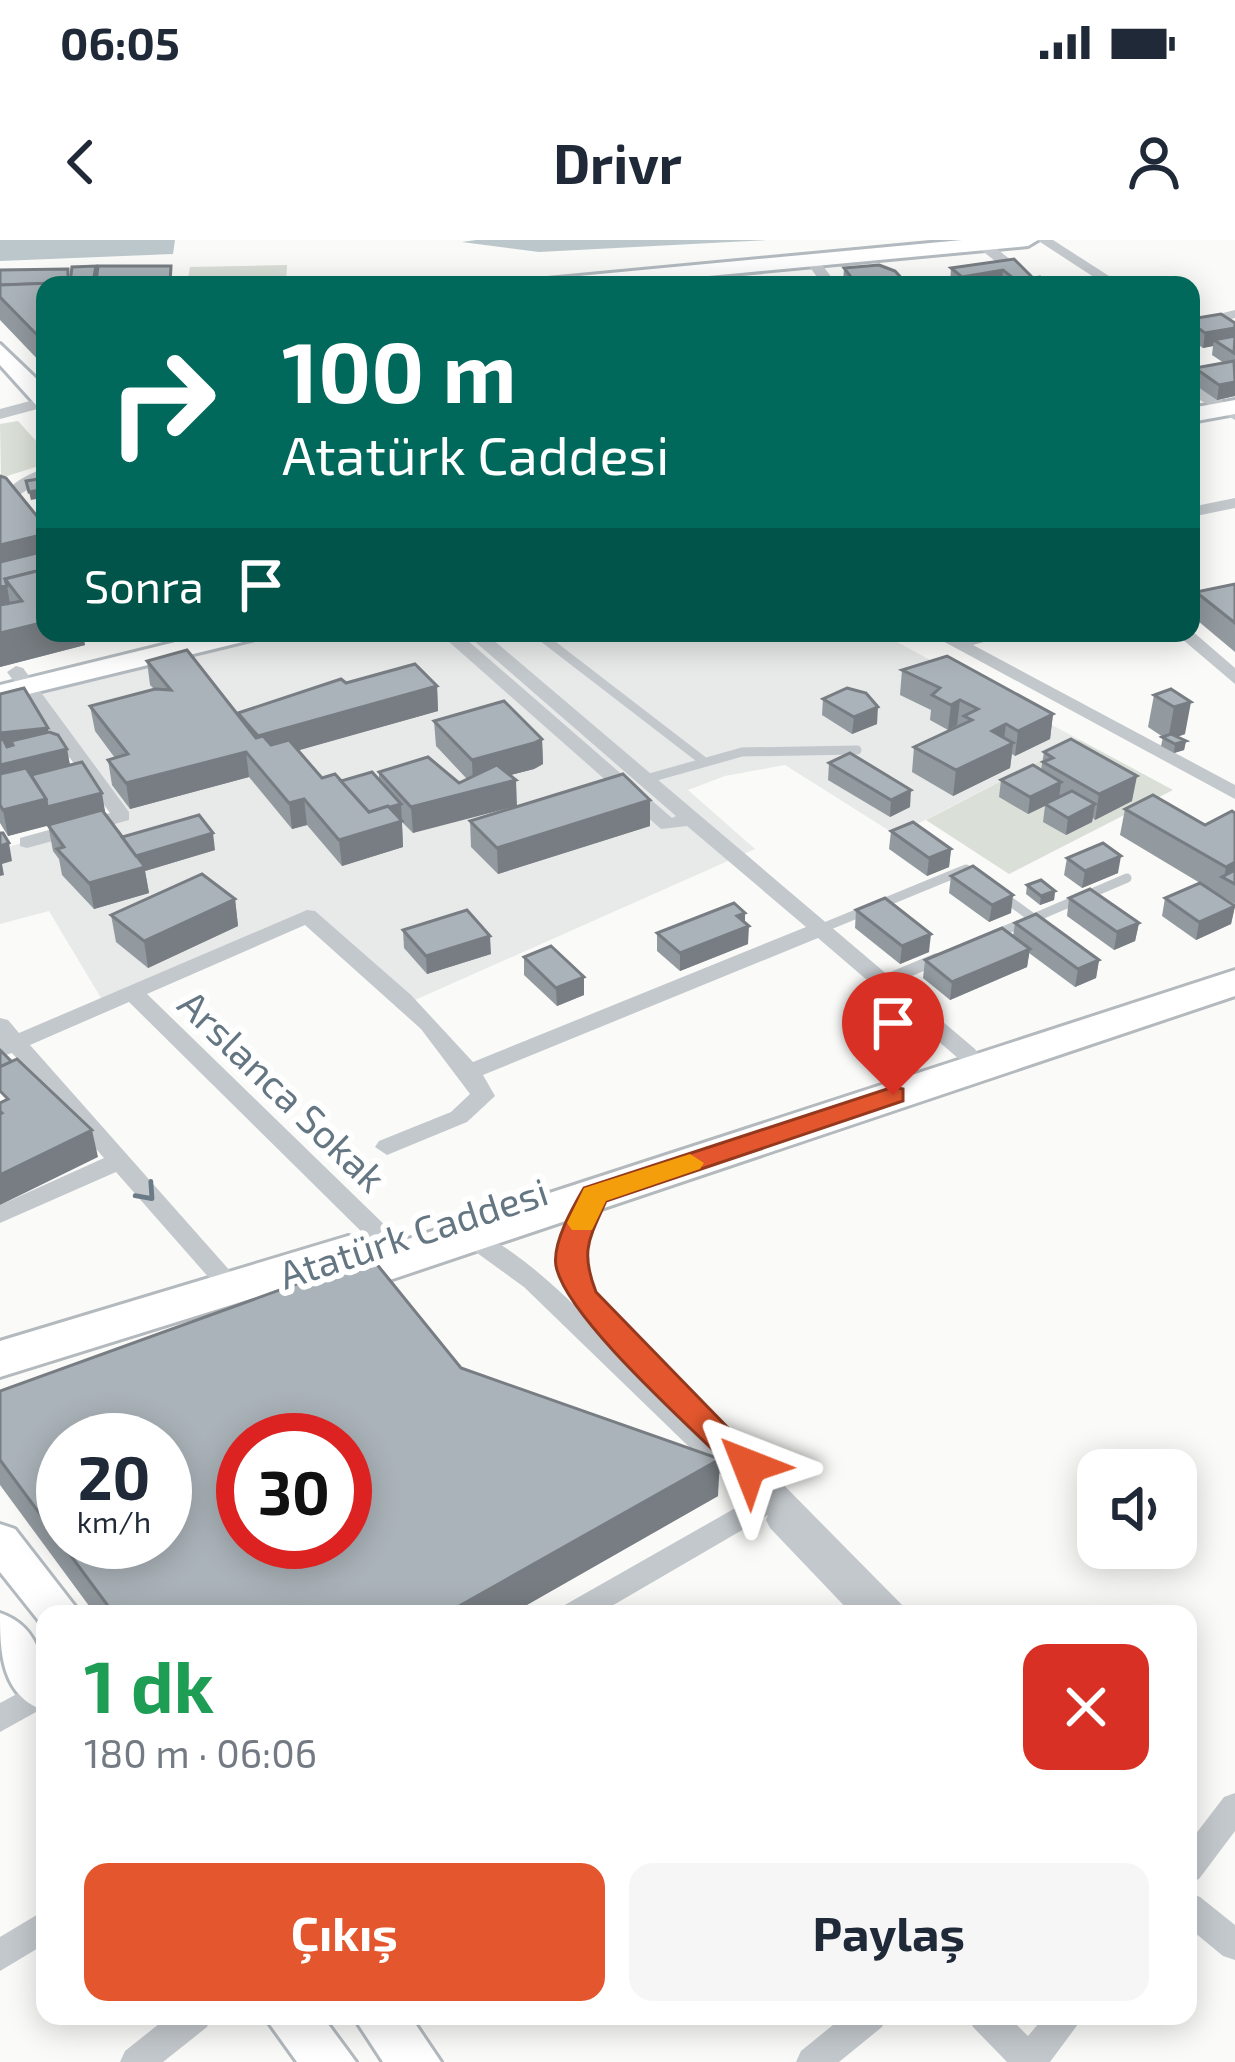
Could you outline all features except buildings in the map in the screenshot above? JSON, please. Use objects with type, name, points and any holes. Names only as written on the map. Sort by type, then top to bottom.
[{"type":"highway","name":"Atatürk Caddesi","points":[[0,1359],[234,1290],[955,1044],[1235,962]]},
{"type":"highway","name":"Atatürk Caddesi","points":[[0,1391],[1235,982]]},
{"type":"main road","points":[[651,276],[1028,240]]},
{"type":"main road","points":[[0,326],[36,364]]},
{"type":"main road","points":[[0,351],[36,391]]},
{"type":"main road","points":[[1200,415],[1233,412]]},
{"type":"main road","points":[[1200,424],[1233,412]]},
{"type":"main road","points":[[11,682],[142,642]]},
{"type":"main road","points":[[11,682],[202,642]]},
{"type":"main road","points":[[0,1541],[52,1605]]},
{"type":"main road","points":[[0,1631],[36,1680]]},
{"type":"main road","points":[[298,2025],[331,2062]]},
{"type":"main road","points":[[385,2025],[415,2062]]},
{"type":"street","points":[[1044,240],[1101,276]]},
{"type":"street","points":[[985,246],[1023,276]]},
{"type":"street","points":[[813,262],[823,276]]},
{"type":"street","points":[[1200,323],[1235,314]]},
{"type":"street","points":[[1200,393],[1233,412]]},
{"type":"street","points":[[0,414],[36,404]]},
{"type":"street","points":[[4,506],[16,490],[36,478]]},
{"type":"street","points":[[1200,510],[1235,503]]},
{"type":"street","points":[[458,642],[668,825],[692,818]]},
{"type":"street","points":[[486,642],[955,1044]]},
{"type":"street","points":[[956,643],[961,642]]},
{"type":"street","points":[[1194,642],[1235,678]]},
{"type":"street","points":[[956,643],[1234,792]]},
{"type":"street","points":[[11,682],[89,769],[122,816],[27,842]]},
{"type":"street","points":[[67,775],[89,769]]},
{"type":"street","points":[[234,1290],[4,1040],[307,916],[406,1004],[469,1072],[483,1096],[479,1104],[388,1147]]},
{"type":"street","points":[[469,1072],[820,929]]},
{"type":"street","name":"Arslanca Sokak","points":[[131,991],[385,1240]]},
{"type":"street","points":[[0,1215],[118,1161]]},
{"type":"street","points":[[567,1294],[569,1262],[594,1195]]},
{"type":"street","points":[[467,1237],[567,1294],[772,1500],[886,1605]]},
{"type":"street","points":[[598,1605],[772,1500]]},
{"type":"street","points":[[772,1500],[862,1605]]},
{"type":"street","points":[[0,1719],[36,1697]]},
{"type":"street","points":[[1197,1857],[1235,1807]]},
{"type":"street","points":[[1197,1914],[1235,1945]]},
{"type":"street","points":[[0,1956],[36,1931]]},
{"type":"street","points":[[137,2062],[184,2025]]},
{"type":"street","points":[[813,2062],[859,2025]]},
{"type":"street","points":[[994,2025],[1029,2062],[1060,2025]]},
{"type":"lane","points":[[549,642],[702,760]]},
{"type":"lane","points":[[646,779],[702,760],[773,750],[856,750]]},
{"type":"lane","points":[[952,859],[1033,918]]},
{"type":"lane","points":[[820,929],[966,869]]},
{"type":"lane","points":[[969,946],[1127,878]]},
{"type":"lane","points":[[882,982],[947,955]]},
{"type":"shaded area","points":[[0,240],[175,240],[173,254],[0,261]]},
{"type":"shaded area","points":[[767,240],[539,252],[462,242]]},
{"type":"shaded area","points":[[287,265],[286,276],[188,276],[190,267]]},
{"type":"shaded area","points":[[18,421],[36,441],[36,467],[1,478],[0,424]]},
{"type":"shaded area","points":[[249,642],[897,642],[1080,740],[896,835],[785,765],[725,776],[688,790],[755,849],[406,1004],[307,916],[104,1003],[49,911],[0,924],[0,849],[122,816],[35,695]]},
{"type":"shaded area","points":[[1080,740],[1173,790],[1009,874],[926,820]]},
{"type":"slow traffic","points":[[582,1223],[594,1195],[690,1163]]},
{"type":"route","points":[[749,1466],[583,1297],[569,1262],[575,1238],[594,1195],[893,1095]]}]
